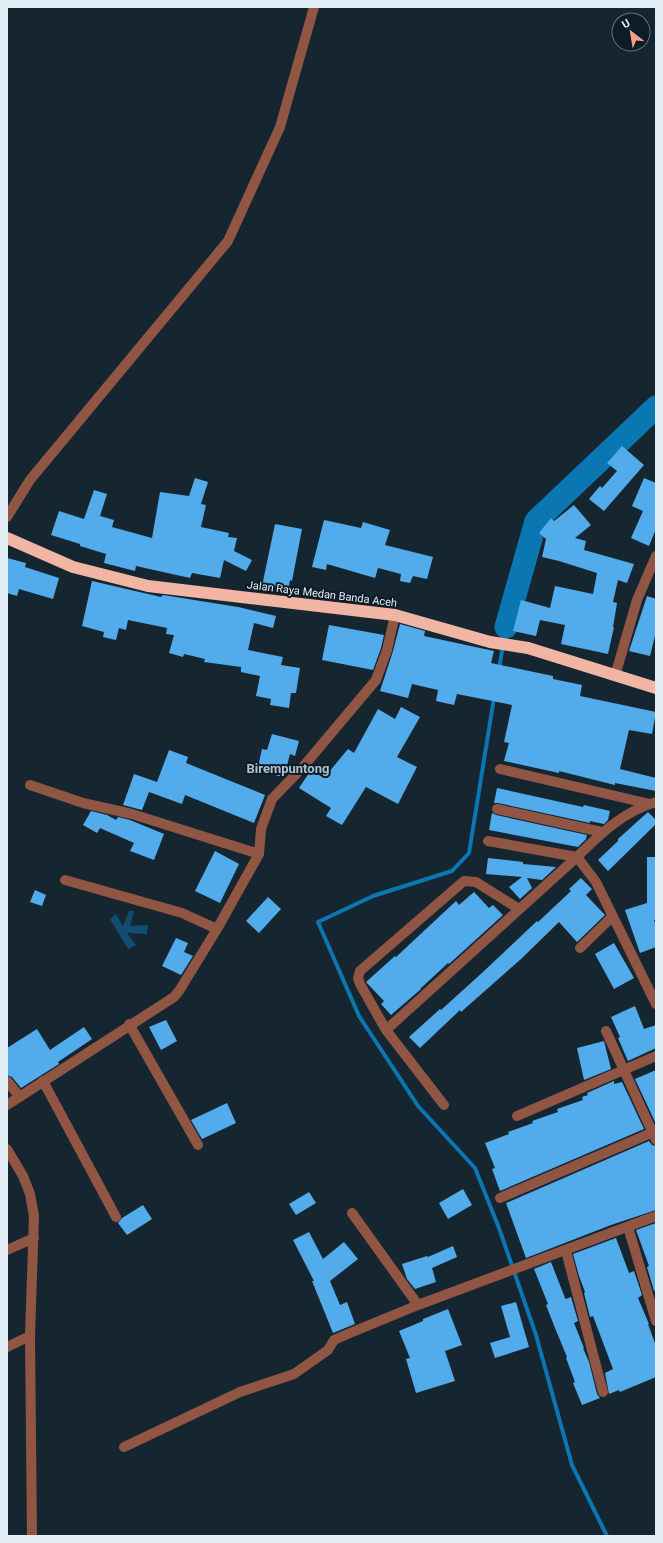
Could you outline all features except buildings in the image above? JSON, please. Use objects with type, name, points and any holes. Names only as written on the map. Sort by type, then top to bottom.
[{"type":"highway","name":"Jalan Raya Medan Banda Aceh","points":[[7,538],[73,567],[148,586],[395,615],[490,642],[528,648],[543,654],[656,688]]},
{"type":"street","points":[[7,517],[30,480],[228,241],[280,127],[314,7]]},
{"type":"street","points":[[615,676],[637,600],[656,556]]},
{"type":"street","points":[[7,1105],[129,1024],[174,997],[217,929],[260,854],[262,829],[272,799],[302,768],[376,680],[387,650],[395,615]]},
{"type":"street","points":[[500,769],[653,803]]},
{"type":"street","points":[[30,784],[84,803],[132,814],[260,854]]},
{"type":"street","points":[[386,1030],[577,857],[602,832],[626,815],[653,803]]},
{"type":"street","points":[[497,809],[602,832]]},
{"type":"street","points":[[488,841],[577,857],[596,882],[612,917],[652,985],[656,1004]]},
{"type":"street","points":[[65,880],[182,913],[217,929]]},
{"type":"street","points":[[444,1105],[386,1030],[360,984],[358,978],[360,971],[464,882],[476,882],[519,909]]},
{"type":"street","points":[[580,948],[612,917]]},
{"type":"street","points":[[129,1024],[198,1145]]},
{"type":"street","points":[[500,1198],[655,1134],[606,1031]]},
{"type":"street","points":[[517,1116],[625,1071],[656,1056]]},
{"type":"street","points":[[7,1081],[20,1097]]},
{"type":"street","points":[[43,1081],[116,1217]]},
{"type":"street","points":[[7,1149],[23,1176],[30,1194],[34,1216],[30,1336],[32,1536]]},
{"type":"street","points":[[352,1213],[418,1305]]},
{"type":"street","points":[[124,1447],[240,1392],[294,1374],[328,1350],[334,1340],[418,1305],[566,1251],[656,1216]]},
{"type":"street","points":[[628,1227],[656,1321]]},
{"type":"street","points":[[7,1250],[34,1238]]},
{"type":"street","points":[[566,1251],[603,1392]]},
{"type":"street","points":[[7,1346],[30,1336]]},
{"type":"shaded area","points":[[129,911],[134,911],[130,926],[148,925],[147,934],[127,933],[136,945],[128,949],[110,919],[116,914],[123,926]]},
{"type":"waterway","points":[[506,627],[536,521],[656,407]]},
{"type":"waterway","points":[[499,669],[506,627]]},
{"type":"waterway","points":[[494,698],[469,853],[452,871],[373,896],[318,922],[359,1016],[418,1106],[475,1168],[499,1228],[536,1335],[572,1465],[607,1536]]},
{"type":"district","name":"Birempuntong","points":[[288,768]]}]
